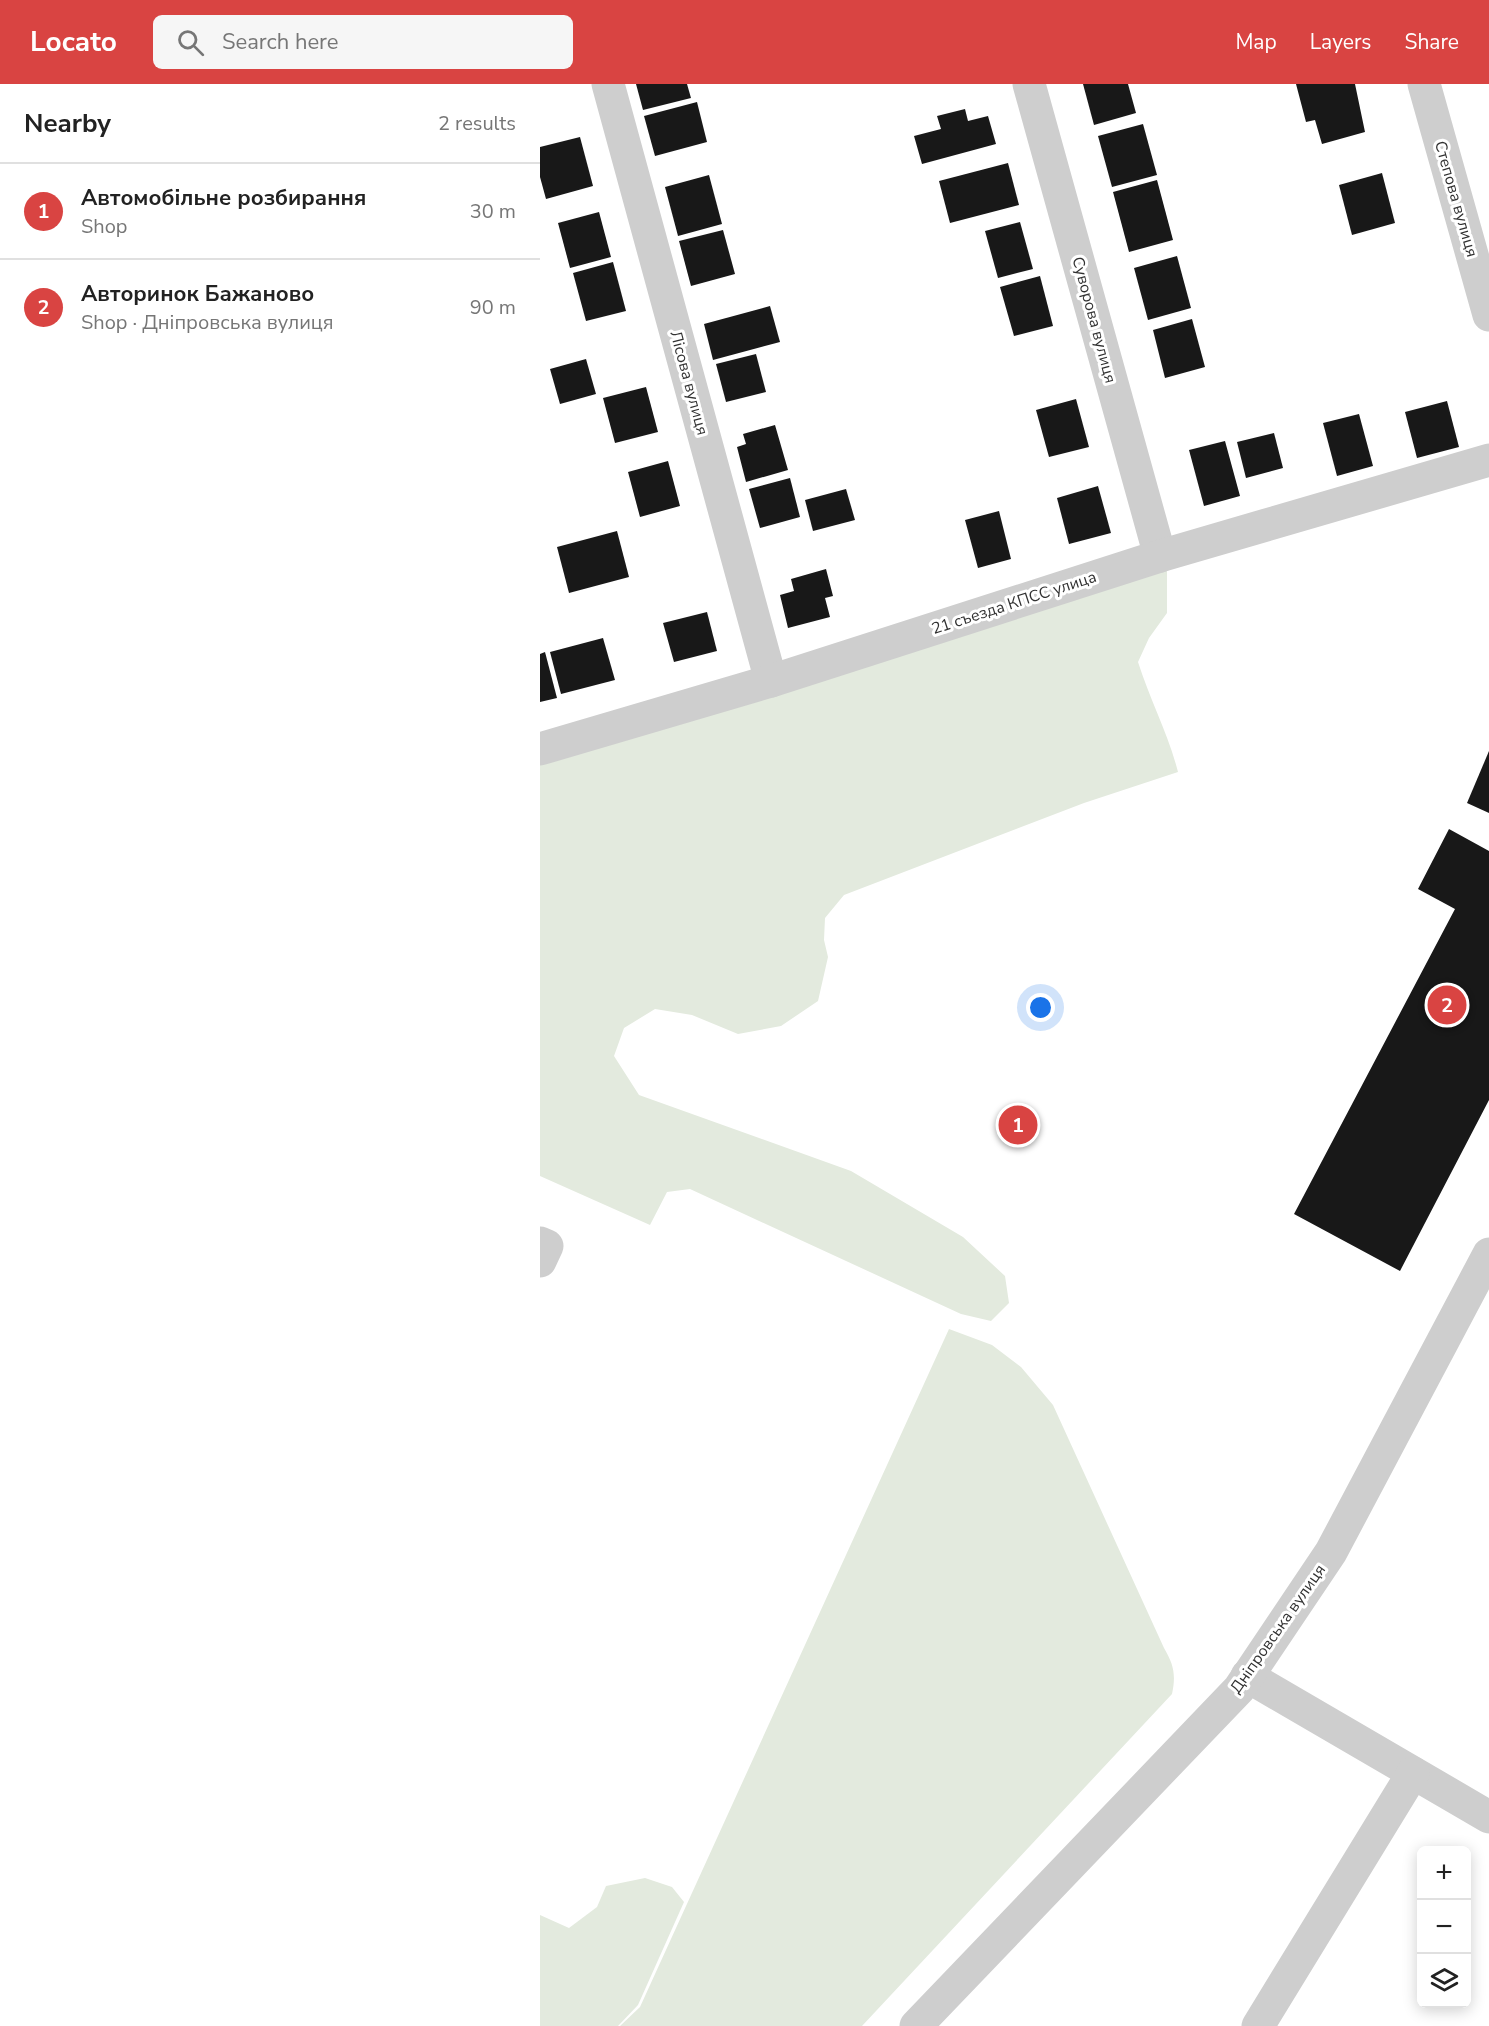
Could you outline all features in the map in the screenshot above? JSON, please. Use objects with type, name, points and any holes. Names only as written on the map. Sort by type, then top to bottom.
[{"type":"street","name":"Лісова вулиця","points":[[608,84],[771,681]]},
{"type":"street","name":"Суворова вулиця","points":[[1029,84],[1160,556]]},
{"type":"street","name":"Степова вулиця","points":[[1424,84],[1489,315]]},
{"type":"street","name":"21 съезда КПСС улица","points":[[540,749],[771,681],[1160,556],[1489,460]]},
{"type":"street","points":[[540,1243],[547,1246],[540,1261]]},
{"type":"street","name":"Дніпровська вулиця","points":[[916,2026],[1239,1689],[1331,1552],[1489,1254]]},
{"type":"street","points":[[1247,1676],[1489,1817]]},
{"type":"street","points":[[1258,2026],[1413,1773]]},
{"type":"shaded area","points":[[1167,564],[1167,613],[1149,638],[1138,662],[1178,772],[1084,803],[844,895],[825,918],[824,940],[828,957],[818,1001],[781,1026],[738,1034],[692,1015],[655,1009],[624,1028],[614,1056],[639,1095],[851,1171],[963,1237],[1005,1276],[1009,1303],[991,1321],[961,1314],[690,1189],[667,1192],[650,1225],[540,1176],[540,754]]},
{"type":"shaded area","points":[[949,1329],[992,1345],[1021,1367],[1053,1405],[1170,1660],[1174,1676],[1172,1694],[862,2026],[620,2026],[640,2007]]},
{"type":"shaded area","points":[[645,1878],[672,1887],[684,1902],[638,2005],[618,2026],[540,2026],[540,1915],[569,1928],[597,1907],[606,1886]]},
{"type":"building","points":[[636,84],[687,84],[691,98],[643,110]]},
{"type":"building","points":[[1083,84],[1128,84],[1136,113],[1094,125]]},
{"type":"building","points":[[1296,84],[1355,84],[1365,132],[1322,144],[1315,120],[1306,122]]},
{"type":"building","points":[[697,102],[707,142],[655,156],[644,116]]},
{"type":"building","points":[[965,109],[968,121],[988,116],[996,144],[922,164],[914,136],[941,129],[937,116]]},
{"type":"building","points":[[1143,124],[1157,175],[1112,187],[1098,136]]},
{"type":"building","points":[[580,137],[593,186],[546,199],[540,177],[540,147]]},
{"type":"building","points":[[1008,163],[1019,205],[950,223],[939,181]]},
{"type":"building","points":[[1382,173],[1395,223],[1352,235],[1339,185]]},
{"type":"building","points":[[709,175],[722,224],[678,236],[665,187]]},
{"type":"building","points":[[1157,180],[1173,240],[1129,252],[1113,192]]},
{"type":"building","points":[[599,212],[611,257],[570,268],[558,223]]},
{"type":"building","points":[[1020,222],[1033,269],[998,278],[985,231]]},
{"type":"building","points":[[723,230],[735,274],[691,286],[679,241]]},
{"type":"building","points":[[1177,256],[1191,308],[1148,320],[1134,268]]},
{"type":"building","points":[[613,262],[626,311],[586,321],[573,273]]},
{"type":"building","points":[[1040,276],[1053,326],[1014,336],[1000,287]]},
{"type":"building","points":[[770,306],[780,342],[713,360],[704,324]]},
{"type":"building","points":[[1192,319],[1205,367],[1165,378],[1153,330]]},
{"type":"building","points":[[756,354],[766,392],[726,402],[716,364]]},
{"type":"building","points":[[586,359],[596,394],[560,404],[550,369]]},
{"type":"building","points":[[646,387],[658,432],[615,443],[603,398]]},
{"type":"building","points":[[1076,399],[1089,447],[1049,457],[1036,410]]},
{"type":"building","points":[[1447,401],[1459,447],[1417,458],[1405,412]]},
{"type":"building","points":[[1359,414],[1373,466],[1337,476],[1323,423]]},
{"type":"building","points":[[775,425],[788,470],[746,482],[737,447],[746,444],[743,434]]},
{"type":"building","points":[[1274,433],[1283,468],[1246,478],[1237,442]]},
{"type":"building","points":[[1225,441],[1240,496],[1204,506],[1189,450]]},
{"type":"building","points":[[668,461],[680,506],[640,517],[628,472]]},
{"type":"building","points":[[790,478],[800,517],[760,528],[749,489]]},
{"type":"building","points":[[1098,486],[1111,533],[1069,544],[1057,498]]},
{"type":"building","points":[[846,489],[855,520],[813,531],[805,500]]},
{"type":"building","points":[[999,511],[1011,559],[978,568],[965,520]]},
{"type":"building","points":[[617,531],[629,577],[569,593],[557,547]]},
{"type":"building","points":[[826,569],[833,596],[825,598],[830,617],[788,628],[780,595],[794,591],[791,579]]},
{"type":"building","points":[[707,612],[717,651],[674,662],[663,623]]},
{"type":"building","points":[[603,638],[615,680],[561,694],[550,652]]},
{"type":"building","points":[[545,652],[557,698],[540,702],[540,654]]},
{"type":"building","points":[[1489,751],[1489,813],[1467,803]]},
{"type":"building","points":[[1449,829],[1489,851],[1489,1100],[1400,1271],[1294,1214],[1455,909],[1418,889]]},
{"type":"place","name":"Авторинок Бажаново","points":[[1447,1005]]},
{"type":"place","name":"Автомобільне розбирання","points":[[1018,1125]]}]
